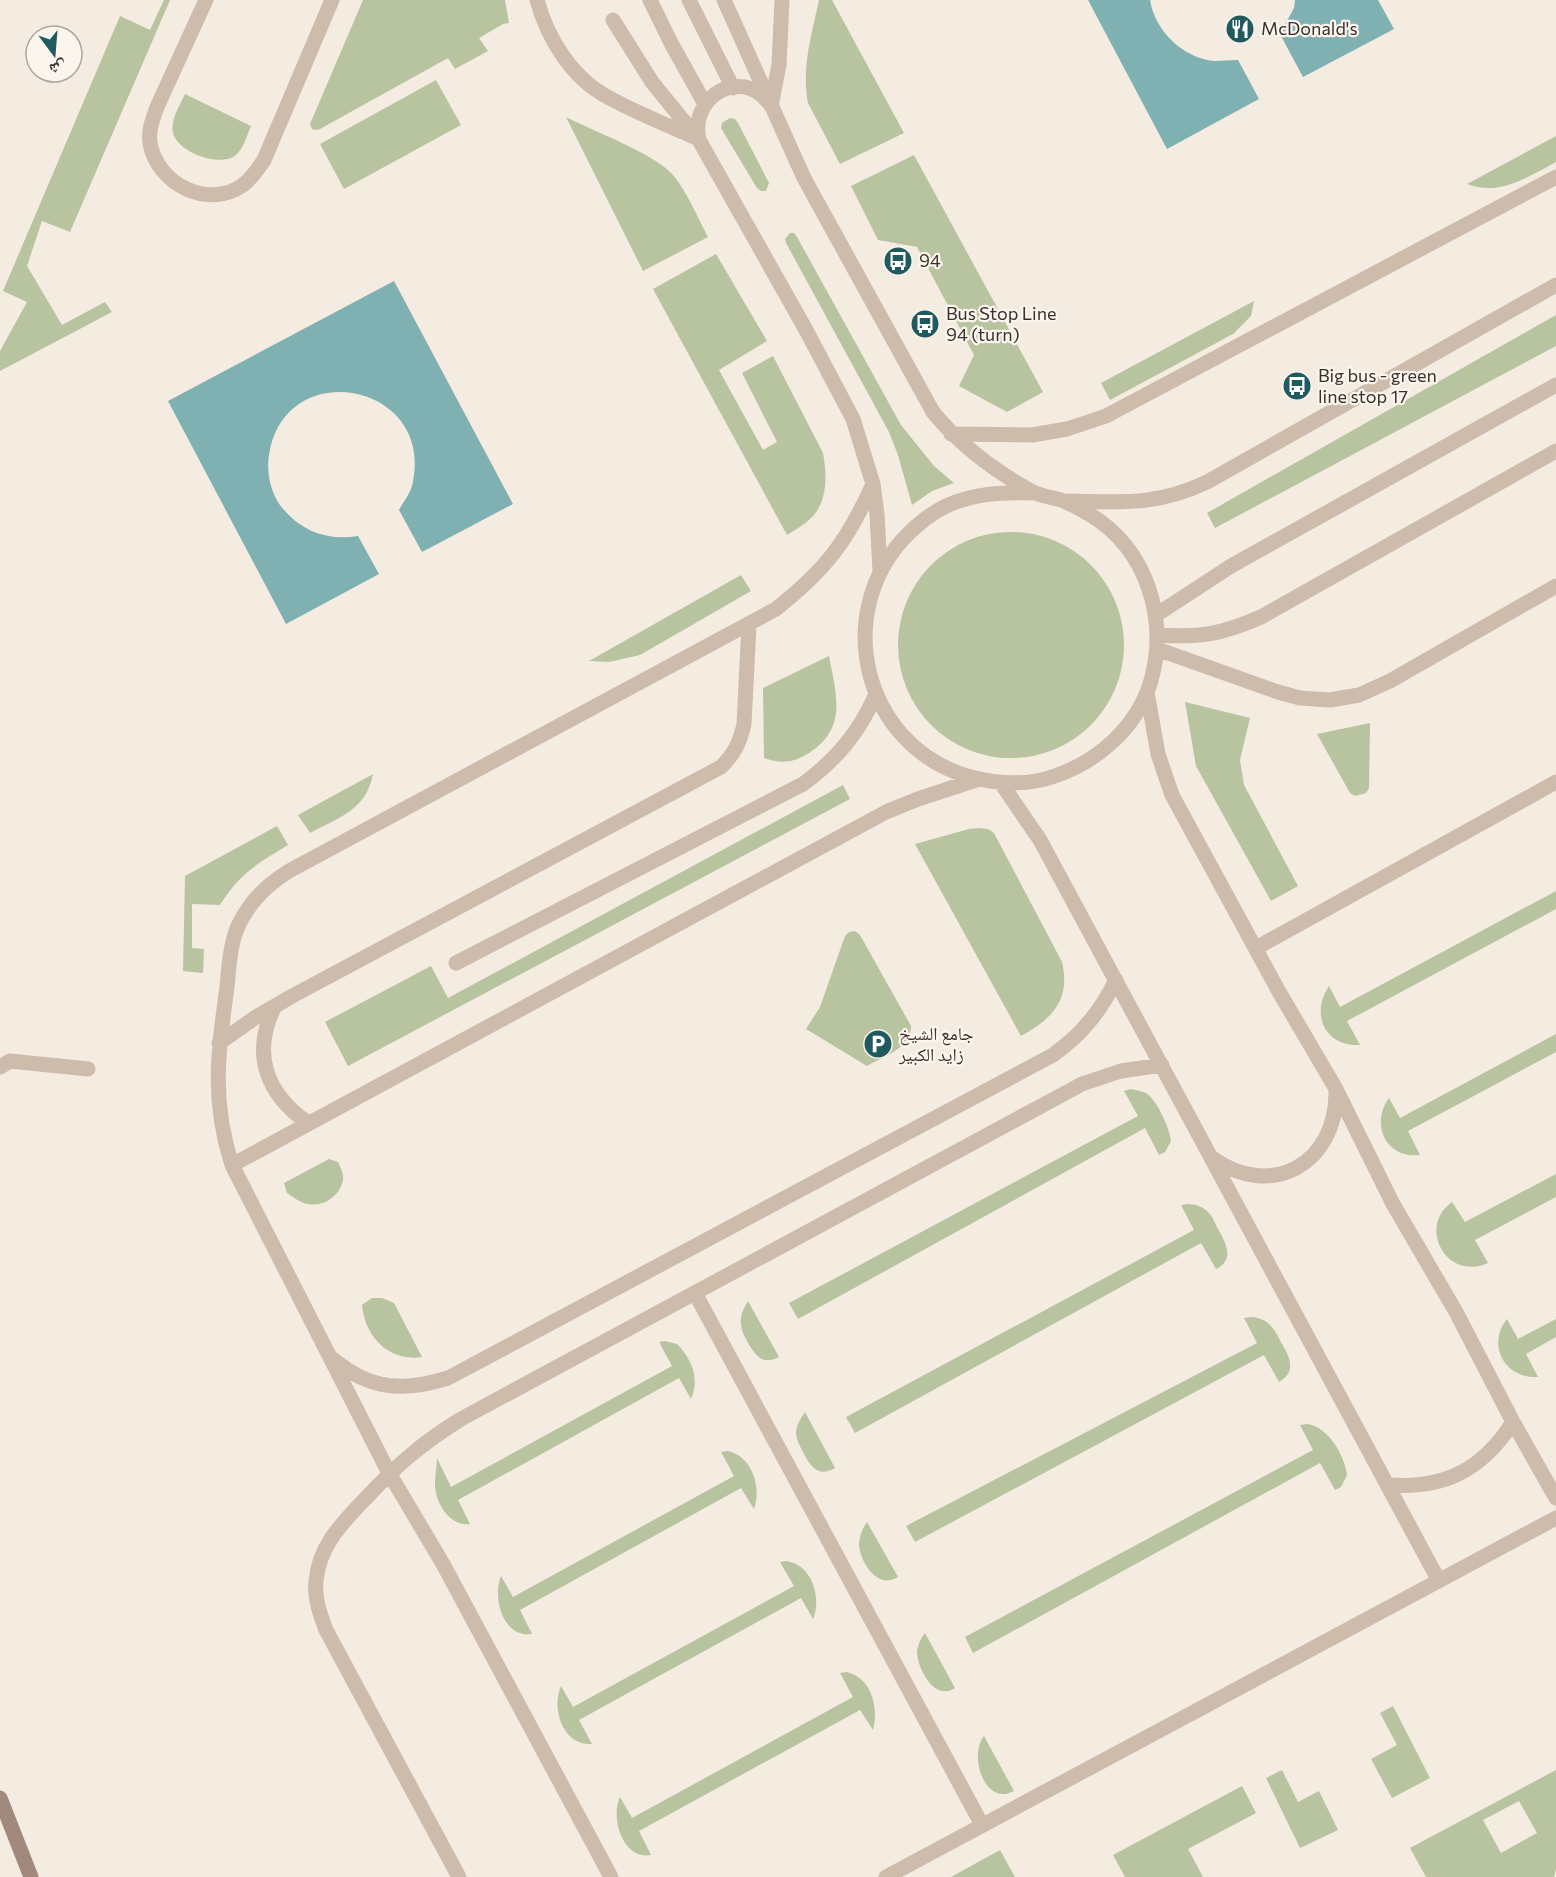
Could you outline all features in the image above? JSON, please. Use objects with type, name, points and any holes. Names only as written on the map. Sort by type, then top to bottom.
[{"type":"street","points":[[0,1798],[31,1877]]},
{"type":"lane","points":[[206,0],[157,107],[151,123],[150,142],[155,159],[164,174],[177,186],[194,192],[210,194],[227,192],[242,185],[260,167],[332,0]]},
{"type":"lane","points":[[537,0],[542,21],[558,48],[579,75],[604,96],[699,140]]},
{"type":"lane","points":[[650,0],[705,104]]},
{"type":"lane","points":[[689,0],[733,88]]},
{"type":"lane","points":[[724,0],[742,35],[771,106],[804,177],[933,412],[951,434],[975,455],[1034,493]]},
{"type":"lane","points":[[771,106],[779,65],[782,0]]},
{"type":"lane","points":[[613,20],[652,82],[699,140],[806,330],[853,419],[873,484],[880,571]]},
{"type":"lane","points":[[699,140],[697,121],[705,104],[722,90],[744,88],[755,91],[771,106]]},
{"type":"lane","points":[[951,434],[1032,435],[1067,429],[1106,416],[1556,177]]},
{"type":"lane","points":[[1064,500],[1091,515],[1115,533],[1135,557],[1149,585],[1156,615],[1158,642],[1154,671],[1147,692],[1137,712],[1123,731],[1089,761],[1068,771],[1047,779],[1024,783],[1001,783],[953,771],[928,758],[895,726],[876,694],[868,670],[864,645],[869,603],[880,571],[897,546],[919,524],[944,507],[973,496],[1003,492],[1034,493],[1064,500],[1134,502],[1162,499],[1185,492],[1207,482],[1556,285]]},
{"type":"lane","points":[[1156,615],[1231,566],[1556,385]]},
{"type":"lane","points":[[1158,642],[1212,635],[1253,620],[1556,451]]},
{"type":"lane","points":[[611,1877],[443,1564],[389,1473],[231,1165],[219,1119],[218,1095],[219,1043],[232,945],[247,909],[258,894],[273,881],[776,609],[808,584],[835,554],[857,520],[873,484]]},
{"type":"lane","points":[[1158,642],[1278,692],[1300,698],[1330,700],[1359,695],[1390,681],[1556,586]]},
{"type":"lane","points":[[219,1043],[275,1006],[721,767],[733,755],[741,740],[744,724],[749,625]]},
{"type":"lane","points":[[1147,692],[1158,754],[1172,795],[1278,990],[1336,1089],[1393,1204],[1456,1312],[1513,1422],[1556,1498]]},
{"type":"lane","points":[[456,963],[802,784],[826,767],[855,733],[876,694]]},
{"type":"lane","points":[[231,1165],[886,812],[979,779]]},
{"type":"lane","points":[[1256,948],[1556,782]]},
{"type":"lane","points":[[1001,783],[1040,840],[1439,1581]]},
{"type":"lane","points":[[328,1355],[348,1371],[371,1383],[397,1388],[423,1386],[448,1378],[1053,1055],[1091,1022],[1105,1002],[1116,980]]},
{"type":"lane","points":[[275,1006],[264,1035],[265,1064],[275,1092],[284,1104],[308,1123]]},
{"type":"lane","points":[[3,1060],[88,1069]]},
{"type":"lane","points":[[459,1877],[326,1630],[316,1598],[316,1580],[327,1543],[338,1527],[411,1453],[461,1419],[1082,1084],[1121,1071],[1162,1065]]},
{"type":"lane","points":[[1209,1155],[1224,1167],[1243,1174],[1262,1177],[1282,1174],[1300,1166],[1318,1151],[1330,1131],[1336,1109],[1336,1089]]},
{"type":"lane","points":[[695,1293],[982,1825]]},
{"type":"lane","points":[[1388,1485],[1426,1485],[1463,1472],[1491,1451],[1513,1422]]},
{"type":"lane","points":[[886,1877],[1556,1518]]},
{"type":"green space","points":[[164,0],[170,0],[70,232],[42,221],[27,266],[62,325],[105,302],[112,312],[0,371],[0,351],[27,302],[3,291],[120,16],[150,30]]},
{"type":"green space","points":[[363,0],[505,0],[509,23],[479,38],[488,51],[455,69],[448,58],[320,129],[312,129],[310,124]]},
{"type":"green space","points":[[819,0],[832,0],[904,133],[840,164],[808,103],[806,90],[808,51]]},
{"type":"green space","points":[[436,80],[461,125],[344,189],[320,144]]},
{"type":"green space","points":[[185,94],[251,126],[236,155],[229,159],[211,159],[191,152],[177,140],[172,128]]},
{"type":"green space","points":[[566,117],[638,151],[664,167],[683,189],[708,237],[643,271]]},
{"type":"green space","points":[[730,118],[735,119],[738,123],[769,183],[766,191],[757,188],[721,128],[722,123]]},
{"type":"green space","points":[[1556,136],[1556,162],[1502,186],[1490,188],[1467,184]]},
{"type":"green space","points":[[914,155],[1043,392],[1007,412],[959,386],[974,355],[917,247],[878,240],[851,186]]},
{"type":"green space","points":[[790,233],[794,233],[797,237],[901,425],[934,466],[954,483],[932,491],[912,505],[889,432],[786,243],[785,239]]},
{"type":"green space","points":[[716,254],[767,341],[719,370],[763,450],[777,442],[742,373],[773,356],[823,453],[825,487],[821,504],[808,521],[787,535],[653,289]]},
{"type":"green space","points":[[1254,301],[1251,316],[1233,334],[1110,400],[1101,383]]},
{"type":"green space","points":[[1556,315],[1556,346],[1215,528],[1207,513]]},
{"type":"green space","points":[[1000,532],[1022,532],[1044,536],[1064,545],[1083,557],[1099,573],[1120,612],[1124,645],[1120,678],[1116,688],[1099,717],[1083,733],[1044,754],[1022,758],[1000,758],[978,754],[958,745],[939,733],[923,717],[902,678],[898,656],[898,634],[902,612],[911,592],[923,573],[939,557],[978,536]]},
{"type":"green space","points":[[741,575],[751,591],[640,655],[609,662],[589,661]]},
{"type":"green space","points":[[829,656],[836,697],[834,721],[830,733],[809,753],[798,759],[781,762],[764,758],[763,688]]},
{"type":"green space","points":[[1185,702],[1250,718],[1240,760],[1244,785],[1298,886],[1271,901],[1196,766]]},
{"type":"green space","points":[[1370,723],[1369,788],[1366,793],[1355,796],[1350,793],[1317,734]]},
{"type":"green space","points":[[373,774],[370,786],[358,804],[341,817],[310,833],[298,815]]},
{"type":"green space","points":[[843,785],[850,799],[348,1066],[325,1022],[431,966],[448,998]]},
{"type":"green space","points":[[277,826],[288,845],[242,877],[220,905],[192,904],[192,948],[204,949],[203,973],[183,971],[185,876]]},
{"type":"green space","points":[[979,828],[988,829],[994,833],[1062,962],[1064,987],[1061,998],[1042,1023],[1021,1036],[915,844]]},
{"type":"green space","points":[[1556,891],[1556,909],[1347,1021],[1360,1045],[1338,1041],[1324,1027],[1321,1007],[1329,986],[1340,1007]]},
{"type":"green space","points":[[855,931],[860,935],[911,1026],[910,1034],[902,1046],[867,1066],[806,1029],[820,1007],[845,936]]},
{"type":"green space","points":[[1556,1034],[1556,1052],[1408,1131],[1420,1155],[1408,1155],[1390,1146],[1381,1129],[1383,1108],[1389,1098],[1400,1118]]},
{"type":"green space","points":[[1131,1089],[1146,1093],[1166,1122],[1171,1141],[1165,1152],[1159,1155],[1145,1128],[798,1319],[789,1303],[1138,1116],[1124,1091]]},
{"type":"green space","points":[[329,1159],[338,1162],[342,1170],[341,1186],[335,1195],[320,1204],[308,1204],[287,1193],[284,1183]]},
{"type":"green space","points":[[1556,1174],[1556,1197],[1475,1240],[1488,1263],[1473,1267],[1460,1265],[1441,1249],[1437,1237],[1437,1224],[1442,1212],[1452,1202],[1465,1222]]},
{"type":"green space","points":[[1188,1204],[1202,1208],[1213,1219],[1227,1251],[1222,1265],[1216,1269],[1201,1243],[855,1433],[846,1417],[1194,1230],[1181,1205]]},
{"type":"green space","points":[[372,1298],[382,1298],[394,1303],[422,1357],[410,1358],[389,1351],[374,1337],[364,1317],[362,1305]]},
{"type":"green space","points":[[748,1301],[779,1357],[768,1360],[760,1358],[747,1341],[742,1330],[741,1316]]},
{"type":"green space","points":[[1251,1317],[1267,1322],[1271,1326],[1288,1355],[1290,1370],[1279,1382],[1264,1355],[915,1542],[906,1526],[1257,1343],[1244,1318]]},
{"type":"green space","points":[[1507,1319],[1518,1339],[1556,1319],[1556,1337],[1526,1354],[1538,1377],[1516,1372],[1502,1358],[1498,1339]]},
{"type":"green space","points":[[659,1342],[677,1344],[687,1356],[693,1370],[695,1384],[691,1399],[679,1378],[458,1500],[470,1524],[456,1521],[444,1511],[435,1489],[437,1458],[451,1487],[672,1366]]},
{"type":"green space","points":[[805,1412],[835,1468],[829,1471],[815,1469],[799,1443],[797,1428]]},
{"type":"green space","points":[[1307,1424],[1322,1430],[1339,1451],[1347,1475],[1341,1487],[1335,1490],[1320,1463],[973,1653],[965,1637],[1313,1450],[1300,1425]]},
{"type":"green space","points":[[727,1451],[743,1459],[753,1474],[757,1492],[754,1509],[741,1488],[520,1610],[532,1634],[522,1634],[507,1623],[499,1605],[501,1576],[513,1597],[734,1476],[721,1452]]},
{"type":"green space","points":[[867,1522],[898,1577],[884,1580],[877,1577],[863,1560],[859,1546],[861,1533]]},
{"type":"green space","points":[[786,1561],[802,1568],[813,1583],[816,1601],[813,1619],[801,1598],[579,1720],[592,1744],[582,1743],[567,1733],[559,1715],[558,1695],[561,1686],[573,1707],[794,1586],[780,1562]]},
{"type":"green space","points":[[925,1633],[955,1688],[941,1691],[928,1682],[920,1666],[917,1651]]},
{"type":"green space","points":[[846,1672],[862,1680],[872,1695],[875,1713],[873,1730],[860,1710],[639,1831],[651,1855],[641,1855],[626,1844],[618,1826],[617,1806],[620,1797],[632,1818],[853,1697],[840,1673]]},
{"type":"green space","points":[[1393,1706],[1430,1778],[1392,1798],[1371,1759],[1397,1745],[1380,1713]]},
{"type":"green space","points":[[984,1736],[1014,1791],[1004,1794],[995,1792],[982,1777],[978,1755]]},
{"type":"green space","points":[[1282,1770],[1298,1802],[1319,1791],[1338,1830],[1300,1848],[1266,1778]]},
{"type":"green space","points":[[1556,1770],[1556,1869],[1554,1877],[1426,1877],[1410,1848]],"holes":[[[1519,1801],[1537,1833],[1501,1853],[1483,1820]]]},
{"type":"green space","points":[[1242,1786],[1256,1813],[1188,1849],[1203,1877],[1125,1877],[1113,1855]]},
{"type":"green space","points":[[1000,1850],[1015,1877],[951,1877]]},
{"type":"water","points":[[1088,0],[1150,0],[1158,22],[1172,41],[1181,49],[1203,59],[1238,60],[1259,99],[1167,149]]},
{"type":"water","points":[[1295,0],[1378,0],[1394,29],[1303,77],[1280,34],[1294,8]]},
{"type":"water","points":[[394,281],[513,504],[422,552],[399,510],[413,481],[413,447],[401,421],[380,403],[354,393],[326,393],[301,403],[280,423],[269,455],[269,477],[276,498],[291,518],[308,529],[327,536],[358,536],[379,574],[286,624],[168,401]]},
{"type":"place","name":"McDonald's","points":[[1240,29]]},
{"type":"place","name":"94","points":[[898,261]]},
{"type":"place","name":"Bus Stop Line 94 (turn)","points":[[925,324]]},
{"type":"place","name":"Big bus - green line stop 17","points":[[1297,386]]},
{"type":"place","name":"جامع الشيخ زايد الكبير","points":[[878,1044]]}]
